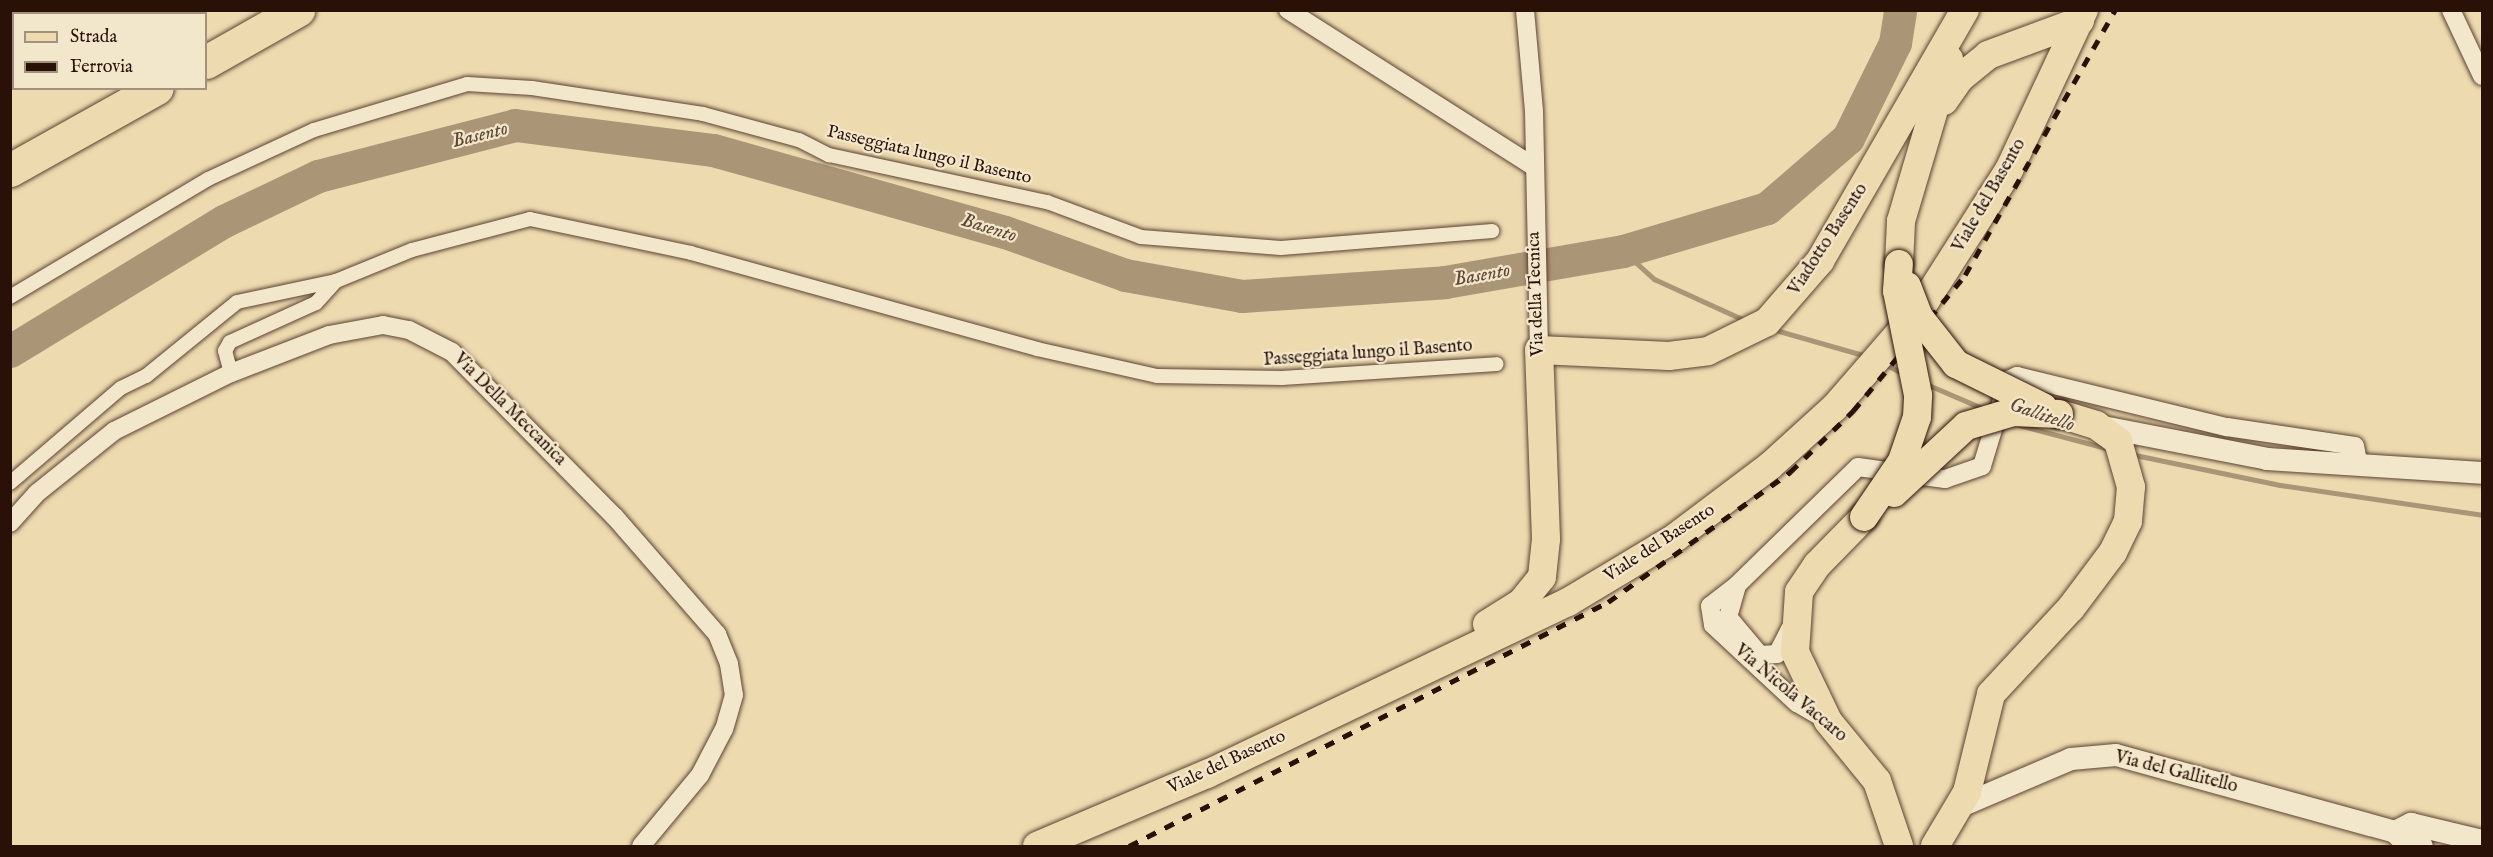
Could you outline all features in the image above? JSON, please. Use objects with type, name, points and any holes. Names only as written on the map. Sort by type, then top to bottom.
[{"type":"highway","points":[[207,43],[266,10]]},
{"type":"highway","points":[[207,61],[298,10]]},
{"type":"highway","points":[[10,152],[121,90]]},
{"type":"highway","points":[[10,170],[153,90]]},
{"type":"main road","points":[[1936,113],[1960,78],[1988,55],[2082,16]]},
{"type":"main road","name":"Viale del Basento","points":[[1037,846],[1207,774],[1594,586],[1726,500],[1835,407],[1921,308],[2009,170],[2082,16]]},
{"type":"main road","points":[[1864,517],[1902,461],[1917,417],[1918,395],[1897,291],[1901,221],[1936,113],[1961,17]]},
{"type":"main road","name":"Viadotto Basento","points":[[1539,350],[1669,356],[1708,351],[1767,322],[1820,261],[1961,17]]},
{"type":"main road","points":[[1899,264],[1919,317],[1956,364],[2059,414],[2096,425],[2118,441],[2131,487],[2128,521],[2113,552],[2071,608],[1991,694],[1976,768],[1961,806],[1935,846]]},
{"type":"main road","name":"Via della Tecnica","points":[[1539,350],[1546,539],[1542,577]]},
{"type":"main road","points":[[1828,721],[1801,669],[1794,618],[1799,592],[1817,565],[1864,517],[1966,426],[2013,412],[2059,414]]},
{"type":"main road","points":[[1438,662],[1460,639],[1521,603],[1542,577],[1553,592],[1594,586]]},
{"type":"main road","name":"Via Nicola Vaccaro","points":[[1828,721],[1877,782],[1899,846]]},
{"type":"street","points":[[1288,10],[1534,167]]},
{"type":"street","name":"Via della Tecnica","points":[[1525,10],[1534,167],[1539,350]]},
{"type":"street","points":[[2451,10],[2482,76]]},
{"type":"street","name":"Passeggiata lungo il Basento","points":[[10,297],[208,179],[314,130],[467,84],[532,88],[712,116],[800,140],[829,155],[1047,202],[1141,237],[1281,248],[1492,231]]},
{"type":"street","name":"Passeggiata lungo il Basento","points":[[10,483],[121,388],[182,348],[222,310],[336,280],[412,250],[515,221],[544,220],[691,253],[1037,349],[1157,376],[1282,378],[1497,364]]},
{"type":"street","name":"Passeggiata lungo il Basento","points":[[231,373],[225,351],[230,342],[316,303],[336,280]]},
{"type":"street","name":"Via Della Meccanica","points":[[10,523],[37,493],[114,431],[231,373],[329,334],[383,325],[409,330],[452,352],[614,516],[717,634],[734,695],[724,729],[700,775],[641,846]]},
{"type":"street","points":[[1794,618],[1782,648],[1769,657],[1760,655],[1728,617],[1737,585],[1858,467],[1945,479],[1966,476],[1988,456],[2006,387],[2017,376],[2041,379],[2227,427],[2355,446],[2359,466]]},
{"type":"street","points":[[2096,425],[2222,452],[2359,466],[2482,473]]},
{"type":"street","name":"Via Nicola Vaccaro","points":[[1737,585],[1710,606],[1713,625],[1797,703],[1828,721]]},
{"type":"street","name":"Via del Gallitello","points":[[1961,806],[2072,759],[2116,755],[2395,832],[2406,843],[2422,846]]},
{"type":"street","name":"Via del Gallitello","points":[[2395,832],[2411,824],[2482,841]]},
{"type":"waterway","name":"Basento","points":[[10,351],[224,221],[318,176],[515,125],[713,150],[1005,232],[1125,275],[1242,296],[1445,282],[1623,251],[1767,208],[1848,138],[1895,43],[1900,10]]},
{"type":"waterway","name":"Gallitello","points":[[1623,251],[1654,279],[1746,321]]},
{"type":"waterway","name":"Gallitello","points":[[1772,329],[1866,356]]},
{"type":"waterway","name":"Gallitello","points":[[1883,363],[1904,374]]},
{"type":"waterway","name":"Gallitello","points":[[1926,384],[1984,409]]},
{"type":"waterway","name":"Gallitello","points":[[2019,425],[2109,449]]},
{"type":"waterway","name":"Gallitello","points":[[2130,454],[2280,485],[2482,515]]},
{"type":"railway","points":[[1129,846],[1608,602],[1790,472],[1853,411],[1965,275],[2115,10]]}]
